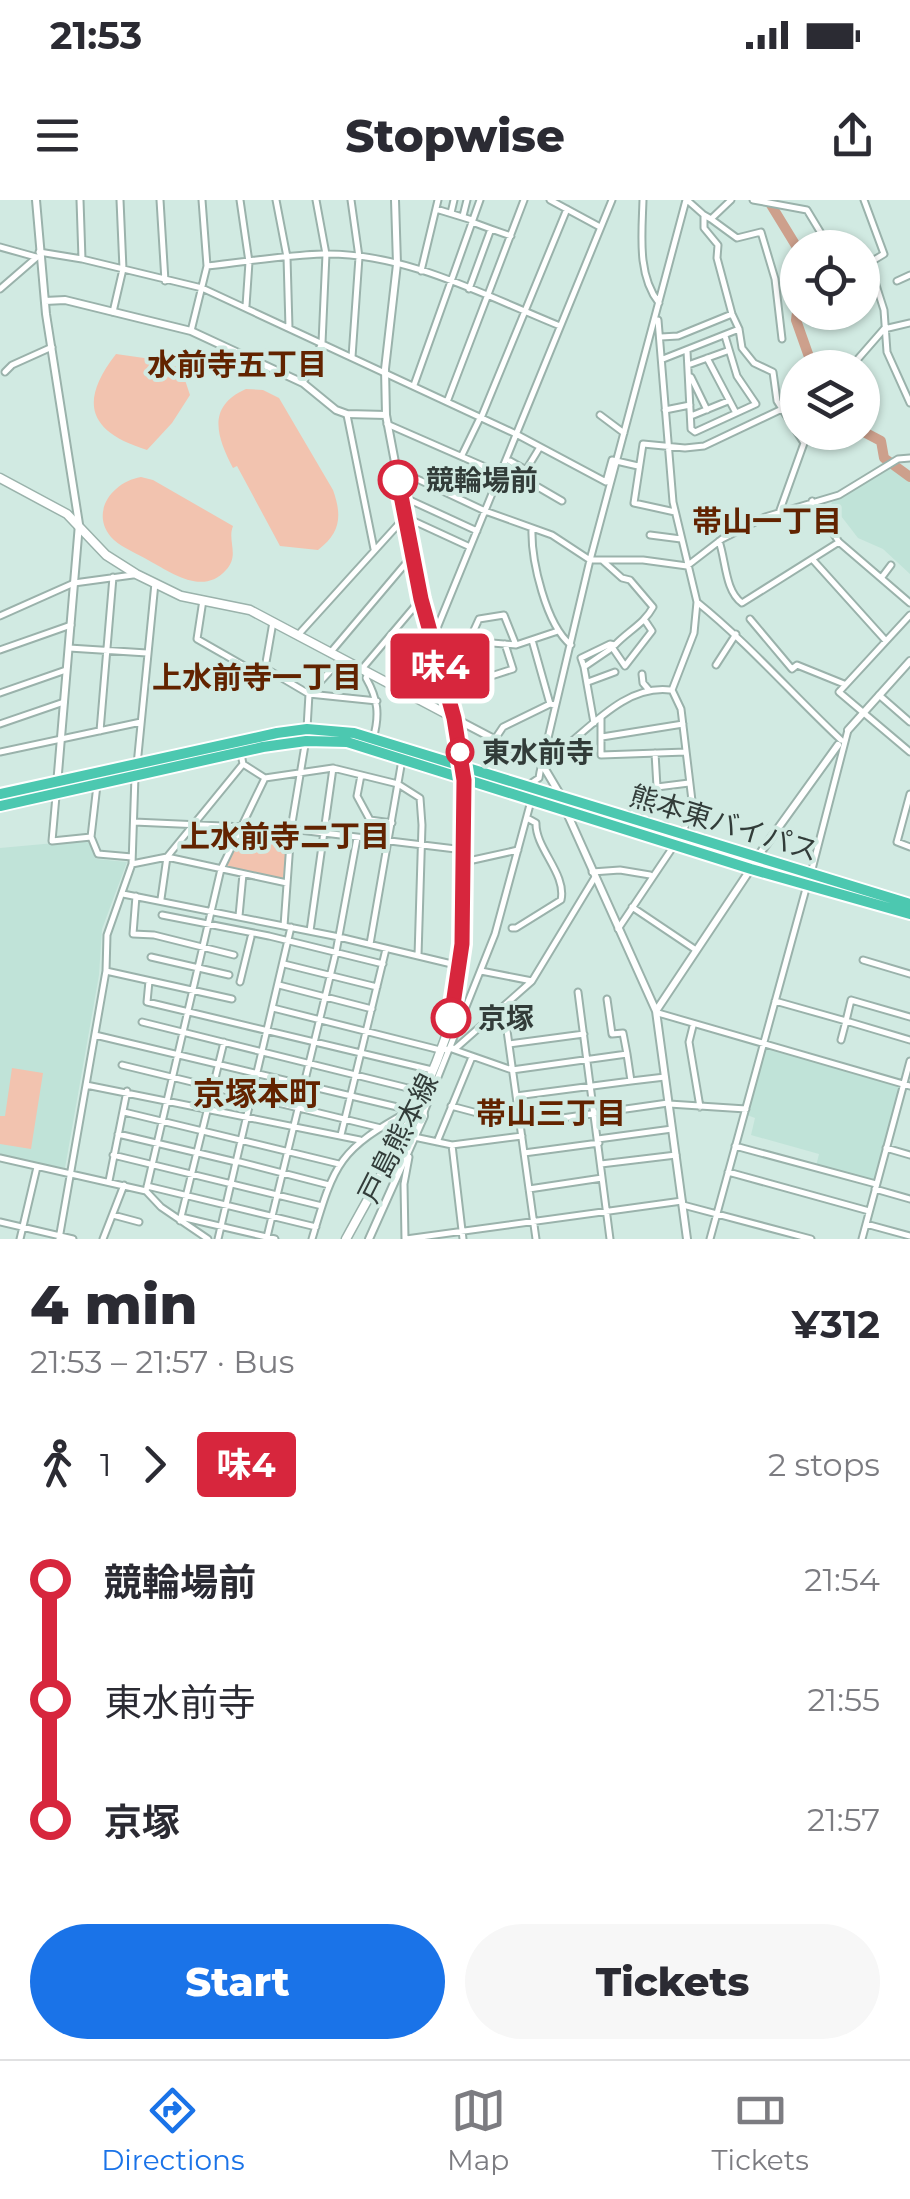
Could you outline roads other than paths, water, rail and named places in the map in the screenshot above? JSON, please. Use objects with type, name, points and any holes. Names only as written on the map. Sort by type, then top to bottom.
[{"type":"highway","name":"熊本東バイパス","points":[[0,806],[278,732],[373,739],[682,834],[754,863]]},
{"type":"highway","name":"熊本東バイパス","points":[[0,794],[97,784],[136,770],[241,758],[307,735],[347,742],[674,844],[910,904]]},
{"type":"highway","name":"熊本東バイパス","points":[[809,879],[910,914]]},
{"type":"main road","points":[[0,478],[80,524],[106,556],[136,574],[181,596],[250,610],[454,718]]},
{"type":"main road","name":"戸島熊本線","points":[[346,1239],[417,1109],[432,1070],[447,1050],[460,966],[465,850],[464,780],[454,718]]},
{"type":"street","points":[[36,200],[38,255],[80,524],[52,841],[91,837]]},
{"type":"street","points":[[80,200],[82,259]]},
{"type":"street","points":[[113,312],[123,269],[120,200]]},
{"type":"street","points":[[160,200],[165,281]]},
{"type":"street","points":[[191,331],[207,266],[202,200]]},
{"type":"street","points":[[240,200],[249,262],[246,308]]},
{"type":"street","points":[[276,200],[287,258],[289,328]]},
{"type":"street","points":[[302,383],[322,343],[326,254],[316,200]]},
{"type":"street","points":[[351,200],[359,258],[352,357]]},
{"type":"street","points":[[395,200],[397,264],[385,373],[387,419],[421,599],[454,718],[542,764],[561,796],[593,875],[660,1016],[907,1085]]},
{"type":"street","points":[[421,272],[438,200]]},
{"type":"street","points":[[451,214],[454,200]]},
{"type":"street","points":[[463,217],[467,200]]},
{"type":"street","points":[[413,386],[480,200]]},
{"type":"street","points":[[447,402],[524,200]]},
{"type":"street","points":[[550,200],[600,227]]},
{"type":"street","points":[[394,687],[433,640],[612,200]]},
{"type":"street","points":[[643,200],[642,257],[660,304]]},
{"type":"street","points":[[527,784],[538,778],[542,764],[590,560],[687,200],[737,238],[761,232],[775,280],[782,339]]},
{"type":"street","points":[[712,219],[731,200]]},
{"type":"street","points":[[753,200],[807,210],[819,230]]},
{"type":"street","points":[[864,200],[884,254],[869,263],[884,310],[886,352],[910,404]]},
{"type":"street","points":[[436,209],[510,236]]},
{"type":"street","points":[[462,456],[567,209]]},
{"type":"street","points":[[704,214],[704,228],[718,245],[717,258],[744,350],[754,363],[770,369],[776,377],[780,405]]},
{"type":"street","points":[[469,288],[491,230]]},
{"type":"street","points":[[0,247],[82,259],[202,288],[516,434],[606,482],[612,460],[638,466]]},
{"type":"street","points":[[207,266],[326,254],[397,264],[469,288],[560,326]]},
{"type":"street","points":[[1,288],[38,255]]},
{"type":"street","points":[[896,282],[910,275]]},
{"type":"street","points":[[45,301],[66,300],[191,331],[302,383],[336,410],[387,419],[562,501]]},
{"type":"street","points":[[661,338],[678,336],[732,314]]},
{"type":"street","points":[[656,317],[675,512],[697,602],[694,632],[672,690],[681,709],[693,816],[682,834]]},
{"type":"street","points":[[866,350],[884,330],[910,324]]},
{"type":"street","points":[[663,360],[739,329]]},
{"type":"street","points":[[686,351],[691,429],[695,432],[756,404],[737,376],[725,336]]},
{"type":"street","points":[[4,372],[52,346]]},
{"type":"street","points":[[688,369],[728,351]]},
{"type":"street","points":[[708,358],[736,414]]},
{"type":"street","points":[[688,369],[708,410]]},
{"type":"street","points":[[691,416],[728,401]]},
{"type":"street","points":[[665,410],[690,405]]},
{"type":"street","points":[[675,512],[634,503],[642,444],[704,446],[780,410]]},
{"type":"street","points":[[347,414],[374,550]]},
{"type":"street","points":[[600,415],[624,433]]},
{"type":"street","points":[[510,461],[526,470],[540,447]]},
{"type":"street","points":[[780,510],[801,450]]},
{"type":"street","points":[[396,469],[485,511],[552,535],[590,560],[643,560],[687,566],[719,541],[780,510],[839,496],[898,459],[910,458]]},
{"type":"street","points":[[401,496],[476,531]]},
{"type":"street","points":[[812,501],[838,542],[910,603]]},
{"type":"street","points":[[298,635],[405,517]]},
{"type":"street","points":[[405,517],[470,548]]},
{"type":"street","points":[[532,529],[534,563],[558,631],[570,645]]},
{"type":"street","points":[[650,535],[681,539]]},
{"type":"street","points":[[719,541],[732,591],[742,604],[838,542]]},
{"type":"street","points":[[330,653],[412,555]]},
{"type":"street","points":[[813,560],[886,641]]},
{"type":"street","points":[[580,658],[615,646],[630,629],[646,621],[653,607],[630,580],[603,561]]},
{"type":"street","points":[[882,578],[891,566]]},
{"type":"street","points":[[0,616],[74,583],[136,574]]},
{"type":"street","points":[[100,732],[113,577]]},
{"type":"street","points":[[59,1238],[106,971],[106,936],[132,861],[136,770],[154,583]]},
{"type":"street","points":[[373,739],[379,719],[365,671],[421,599]]},
{"type":"street","points":[[203,600],[197,639],[246,667],[265,668],[309,694],[376,701]]},
{"type":"street","points":[[697,602],[736,634],[839,742]]},
{"type":"street","points":[[505,644],[514,669],[485,678],[469,642],[479,620],[504,615],[516,645]]},
{"type":"street","points":[[910,615],[840,694],[910,752]]},
{"type":"street","points":[[750,619],[792,669],[797,665],[846,684]]},
{"type":"street","points":[[610,647],[625,666],[652,631],[646,621]]},
{"type":"street","points":[[265,668],[273,622]]},
{"type":"street","points":[[0,650],[70,625]]},
{"type":"street","points":[[433,640],[516,645],[558,631]]},
{"type":"street","points":[[716,664],[736,634]]},
{"type":"street","points":[[532,640],[553,705]]},
{"type":"street","points":[[584,667],[610,647]]},
{"type":"street","points":[[68,648],[147,653]]},
{"type":"street","points":[[568,652],[580,658],[584,667],[598,720],[601,755],[686,752]]},
{"type":"street","points":[[218,1239],[289,941],[287,882],[291,830],[307,735],[309,694],[341,659]]},
{"type":"street","points":[[688,1239],[656,1011],[839,742],[910,660]]},
{"type":"street","points":[[0,694],[66,670]]},
{"type":"street","points":[[588,682],[615,672]]},
{"type":"street","points":[[642,674],[643,684],[649,690]]},
{"type":"street","points":[[542,764],[628,699],[649,690],[672,690]]},
{"type":"street","points":[[879,695],[910,722]]},
{"type":"street","points":[[0,724],[64,702]]},
{"type":"street","points":[[495,739],[503,726],[553,705]]},
{"type":"street","points":[[0,752],[141,722]]},
{"type":"street","points":[[601,737],[683,724]]},
{"type":"street","points":[[710,1239],[848,730]]},
{"type":"street","points":[[655,753],[657,787],[690,783]]},
{"type":"street","points":[[161,900],[167,857],[241,758],[265,778],[333,768],[398,784],[420,798],[418,956]]},
{"type":"street","points":[[370,945],[402,760]]},
{"type":"street","points":[[310,931],[333,768]]},
{"type":"street","points":[[361,775],[356,796],[370,820],[392,823]]},
{"type":"street","points":[[146,1189],[221,869],[265,778]]},
{"type":"street","points":[[97,784],[91,837],[98,854],[132,861],[167,857],[287,882]]},
{"type":"street","points":[[910,794],[897,842],[910,847]]},
{"type":"street","points":[[531,800],[495,934],[447,1050],[417,1109],[405,1177],[406,1239],[682,1203],[811,1239]]},
{"type":"street","points":[[512,928],[560,900],[563,892],[551,858],[536,832],[536,822],[526,818]]},
{"type":"street","points":[[134,822],[291,830],[465,850]]},
{"type":"street","points":[[267,1237],[340,937],[357,838]]},
{"type":"street","points":[[618,928],[674,844]]},
{"type":"street","points":[[464,862],[518,850]]},
{"type":"street","points":[[447,1050],[473,1036],[532,981],[593,875],[603,870],[653,874]]},
{"type":"street","points":[[239,916],[243,874]]},
{"type":"street","points":[[123,894],[340,937],[460,966]]},
{"type":"street","points":[[136,896],[132,934],[154,935],[234,954]]},
{"type":"street","points":[[632,908],[698,950]]},
{"type":"street","points":[[162,916],[383,964]]},
{"type":"street","points":[[240,982],[248,918]]},
{"type":"street","points":[[341,1136],[386,948]]},
{"type":"street","points":[[151,957],[229,975]]},
{"type":"street","points":[[863,960],[910,974]]},
{"type":"street","points":[[284,964],[377,988]]},
{"type":"street","points":[[106,971],[232,999]]},
{"type":"street","points":[[481,971],[532,981]]},
{"type":"street","points":[[150,981],[147,1002],[432,1070]]},
{"type":"street","points":[[278,986],[372,1009]]},
{"type":"street","points":[[578,992],[610,1239]]},
{"type":"street","points":[[607,999],[612,1034],[623,1032],[632,1081]]},
{"type":"street","points":[[840,1040],[852,1000],[910,1016]]},
{"type":"street","points":[[776,1001],[910,1040]]},
{"type":"street","points":[[273,1008],[472,1056],[512,1070],[627,1054]]},
{"type":"street","points":[[504,1008],[536,1239]]},
{"type":"street","points":[[142,1022],[424,1092]]},
{"type":"street","points":[[693,1025],[689,1042],[700,1106]]},
{"type":"street","points":[[508,1044],[584,1034]]},
{"type":"street","points":[[95,1035],[417,1109]]},
{"type":"street","points":[[181,1219],[224,1042]]},
{"type":"street","points":[[437,1142],[472,1056]]},
{"type":"street","points":[[862,1239],[907,1085],[910,1062]]},
{"type":"street","points":[[122,1066],[382,1128]]},
{"type":"street","points":[[516,1096],[665,1077]]},
{"type":"street","points":[[86,1084],[360,1140]]},
{"type":"street","points":[[108,1182],[127,1091]]},
{"type":"street","points":[[520,1124],[668,1103],[746,1110]]},
{"type":"street","points":[[452,1106],[481,1114]]},
{"type":"street","points":[[312,1239],[338,1164],[360,1140],[417,1109]]},
{"type":"street","points":[[124,1112],[338,1164]]},
{"type":"street","points":[[524,1153],[672,1128]]},
{"type":"street","points":[[118,1134],[330,1184]]},
{"type":"street","points":[[414,1134],[452,1144],[522,1136]]},
{"type":"street","points":[[369,1239],[414,1134]]},
{"type":"street","points":[[452,1144],[463,1239]]},
{"type":"street","points":[[735,1146],[910,1199]]},
{"type":"street","points":[[886,1148],[910,1154]]},
{"type":"street","points":[[602,1164],[676,1154]]},
{"type":"street","points":[[114,1155],[322,1206]]},
{"type":"street","points":[[0,1158],[316,1227]]},
{"type":"street","points":[[20,1239],[37,1168]]},
{"type":"street","points":[[728,1172],[869,1211]]},
{"type":"street","points":[[529,1189],[602,1178]]},
{"type":"street","points":[[103,1239],[124,1185]]},
{"type":"street","points":[[146,1189],[208,1239]]},
{"type":"street","points":[[112,1215],[139,1222]]},
{"type":"street","points":[[181,1219],[275,1239]]},
{"type":"street","points":[[0,1222],[73,1239]]},
{"type":"street","points":[[866,1224],[897,1236],[910,1236]]},
{"type":"waterway","points":[[768,200],[786,230]]},
{"type":"waterway","points":[[800,330],[807,350]]},
{"type":"waterway","points":[[880,440],[884,458],[910,477]]},
{"type":"place","name":"競輪場前","points":[[398,480]]},
{"type":"place","name":"東水前寺","points":[[460,752]]},
{"type":"place","name":"京塚","points":[[451,1018]]},
{"type":"district","name":"水前寺五丁目","points":[[237,365]]},
{"type":"district","name":"帯山一丁目","points":[[767,522]]},
{"type":"district","name":"上水前寺一丁目","points":[[257,678]]},
{"type":"district","name":"上水前寺二丁目","points":[[285,837]]},
{"type":"district","name":"京塚本町","points":[[257,1094]]},
{"type":"district","name":"帯山三丁目","points":[[551,1114]]}]
